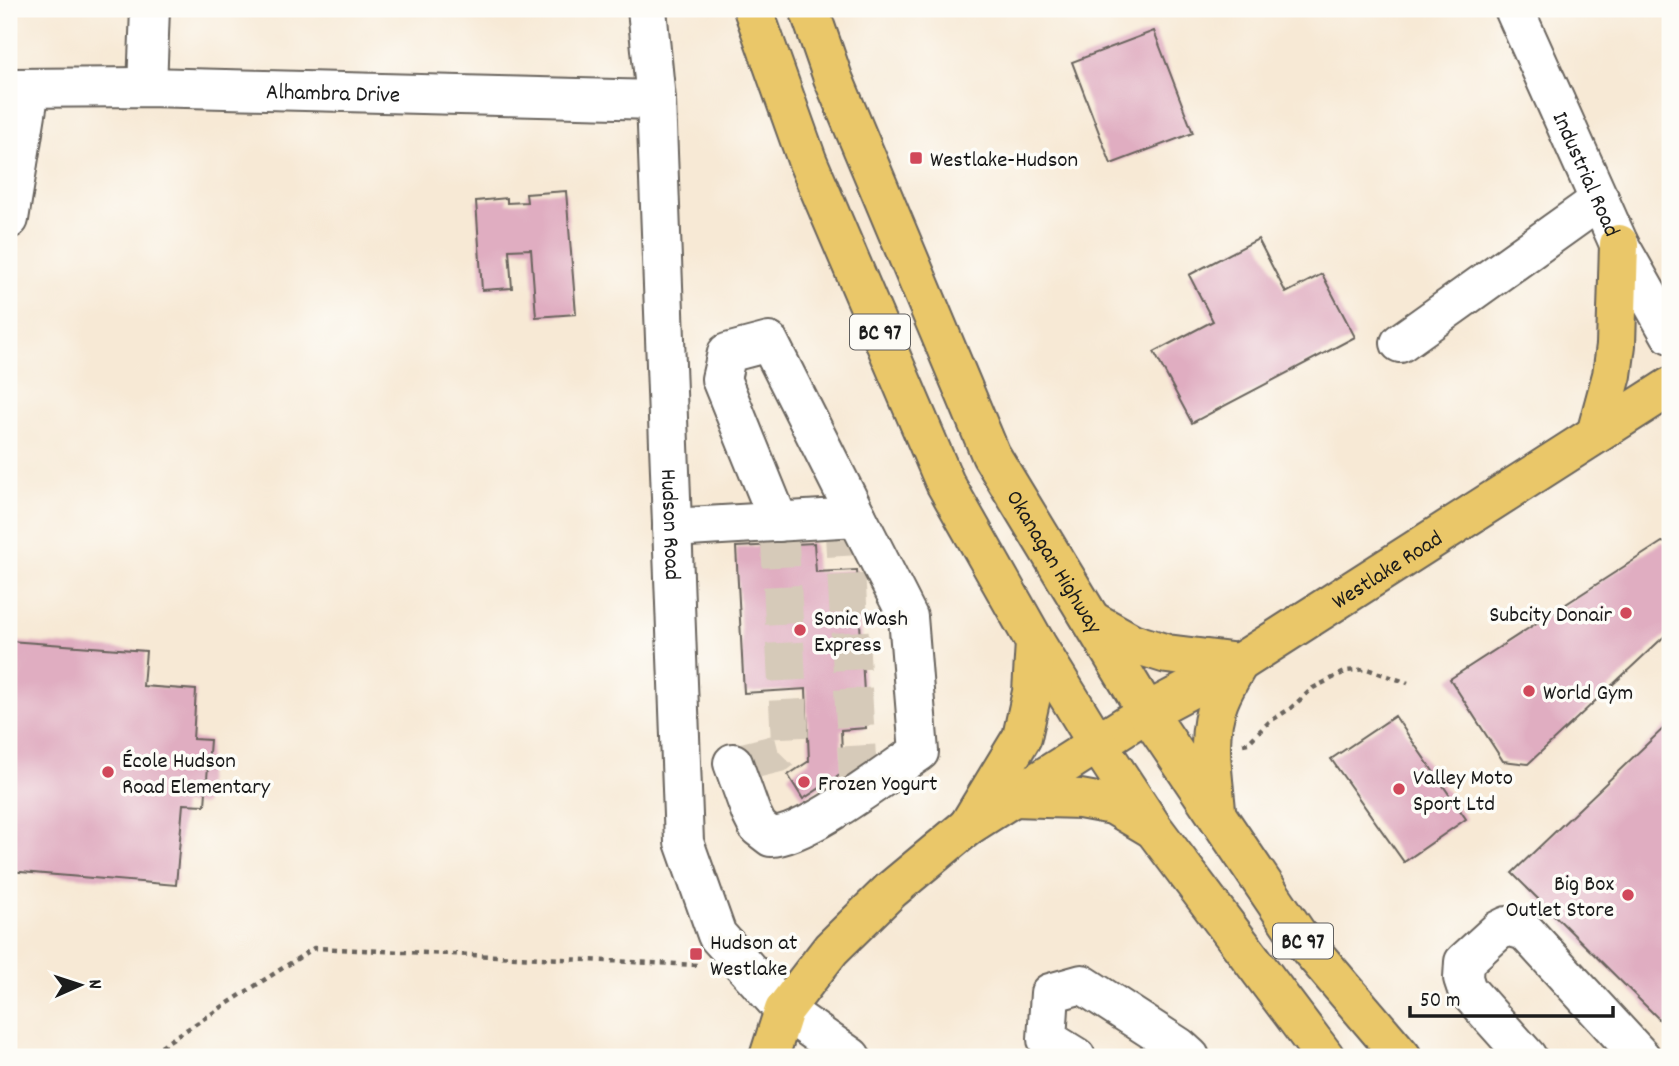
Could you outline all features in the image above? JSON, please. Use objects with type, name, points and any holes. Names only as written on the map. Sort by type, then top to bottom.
[{"type":"main road","name":"BC 97","points":[[753,9],[807,160],[945,483],[1035,642],[1153,828],[1325,1057]]},
{"type":"main road","name":"Okanagan Highway","points":[[809,9],[834,78],[991,455],[1147,712],[1297,934],[1402,1057]]},
{"type":"main road","points":[[1596,434],[1612,375],[1616,345],[1619,244]]},
{"type":"main road","name":"Westlake Road","points":[[1097,743],[1147,712],[1239,663],[1670,387]]},
{"type":"main road","points":[[1093,621],[1132,643],[1167,654],[1239,663],[1218,703],[1212,731],[1217,815]]},
{"type":"main road","points":[[968,827],[1022,737],[1032,692],[1035,642]]},
{"type":"main road","points":[[769,1057],[784,1010],[831,949],[891,890],[968,827],[1097,743]]},
{"type":"main road","points":[[1012,797],[1080,799],[1113,806],[1153,828]]},
{"type":"street","points":[[147,87],[150,9]]},
{"type":"street","name":"Hudson Road","points":[[647,9],[656,100],[684,842],[717,935],[784,1010],[851,1057]]},
{"type":"street","name":"Industrial Road","points":[[1514,9],[1619,244],[1670,334]]},
{"type":"street","name":"Alhambra Drive","points":[[20,89],[147,87],[656,100]]},
{"type":"street","points":[[9,219],[20,89]]},
{"type":"street","points":[[1400,343],[1600,200]]},
{"type":"street","points":[[733,763],[758,827],[771,837],[784,836],[827,813],[919,752],[908,617],[769,342],[727,353],[721,379],[779,522]]},
{"type":"street","points":[[672,528],[857,517]]},
{"type":"street","points":[[1527,1057],[1467,990],[1463,978],[1464,962],[1507,926],[1525,931],[1641,1057]]},
{"type":"street","points":[[1076,1057],[1047,1039],[1050,993],[1082,985],[1179,1047],[1189,1057]]},
{"type":"path","points":[[1242,737],[1242,745],[1248,743],[1269,722],[1291,708],[1313,688],[1347,671],[1367,669],[1408,683]]},
{"type":"path","points":[[144,1057],[314,948],[703,965]]},
{"type":"building","points":[[1154,31],[1193,133],[1111,164],[1072,62]]},
{"type":"building","points":[[566,191],[576,314],[536,317],[531,249],[509,250],[512,288],[482,290],[476,201],[507,198],[507,203],[527,202],[526,194]]},
{"type":"building","points":[[1258,239],[1286,293],[1322,274],[1355,337],[1192,423],[1154,352],[1213,321],[1189,275]]},
{"type":"building","points":[[1662,542],[1670,544],[1670,631],[1528,764],[1503,761],[1450,679]]},
{"type":"building","name":"Sonic Wash Express","points":[[814,543],[816,572],[857,570],[866,728],[841,730],[843,773],[803,799],[788,775],[809,761],[806,689],[744,693],[736,547]]},
{"type":"building","name":"École Hudson Road Elementary","points":[[9,641],[146,651],[143,686],[196,690],[193,739],[210,740],[205,805],[183,804],[176,885],[9,871]]},
{"type":"building","name":"Valley Moto Sport Ltd","points":[[1395,716],[1466,819],[1404,862],[1331,759]]},
{"type":"building","points":[[1670,722],[1670,1030],[1512,873]]},
{"type":"tunnel","points":[[843,518],[859,792]]},
{"type":"tunnel","points":[[743,762],[779,753],[790,742],[779,522]]},
{"type":"place","name":"Westlake-Hudson","points":[[916,158]]},
{"type":"place","name":"Subcity Donair","points":[[1626,613]]},
{"type":"place","name":"Sonic Wash Express","points":[[800,630]]},
{"type":"place","name":"World Gym","points":[[1529,691]]},
{"type":"place","name":"École Hudson Road Elementary","points":[[108,772]]},
{"type":"place","name":"Frozen Yogurt","points":[[804,782]]},
{"type":"place","name":"Valley Moto Sport Ltd","points":[[1399,789]]},
{"type":"place","name":"Big Box Outlet Store","points":[[1628,895]]},
{"type":"place","name":"Hudson at Westlake","points":[[696,954]]}]
